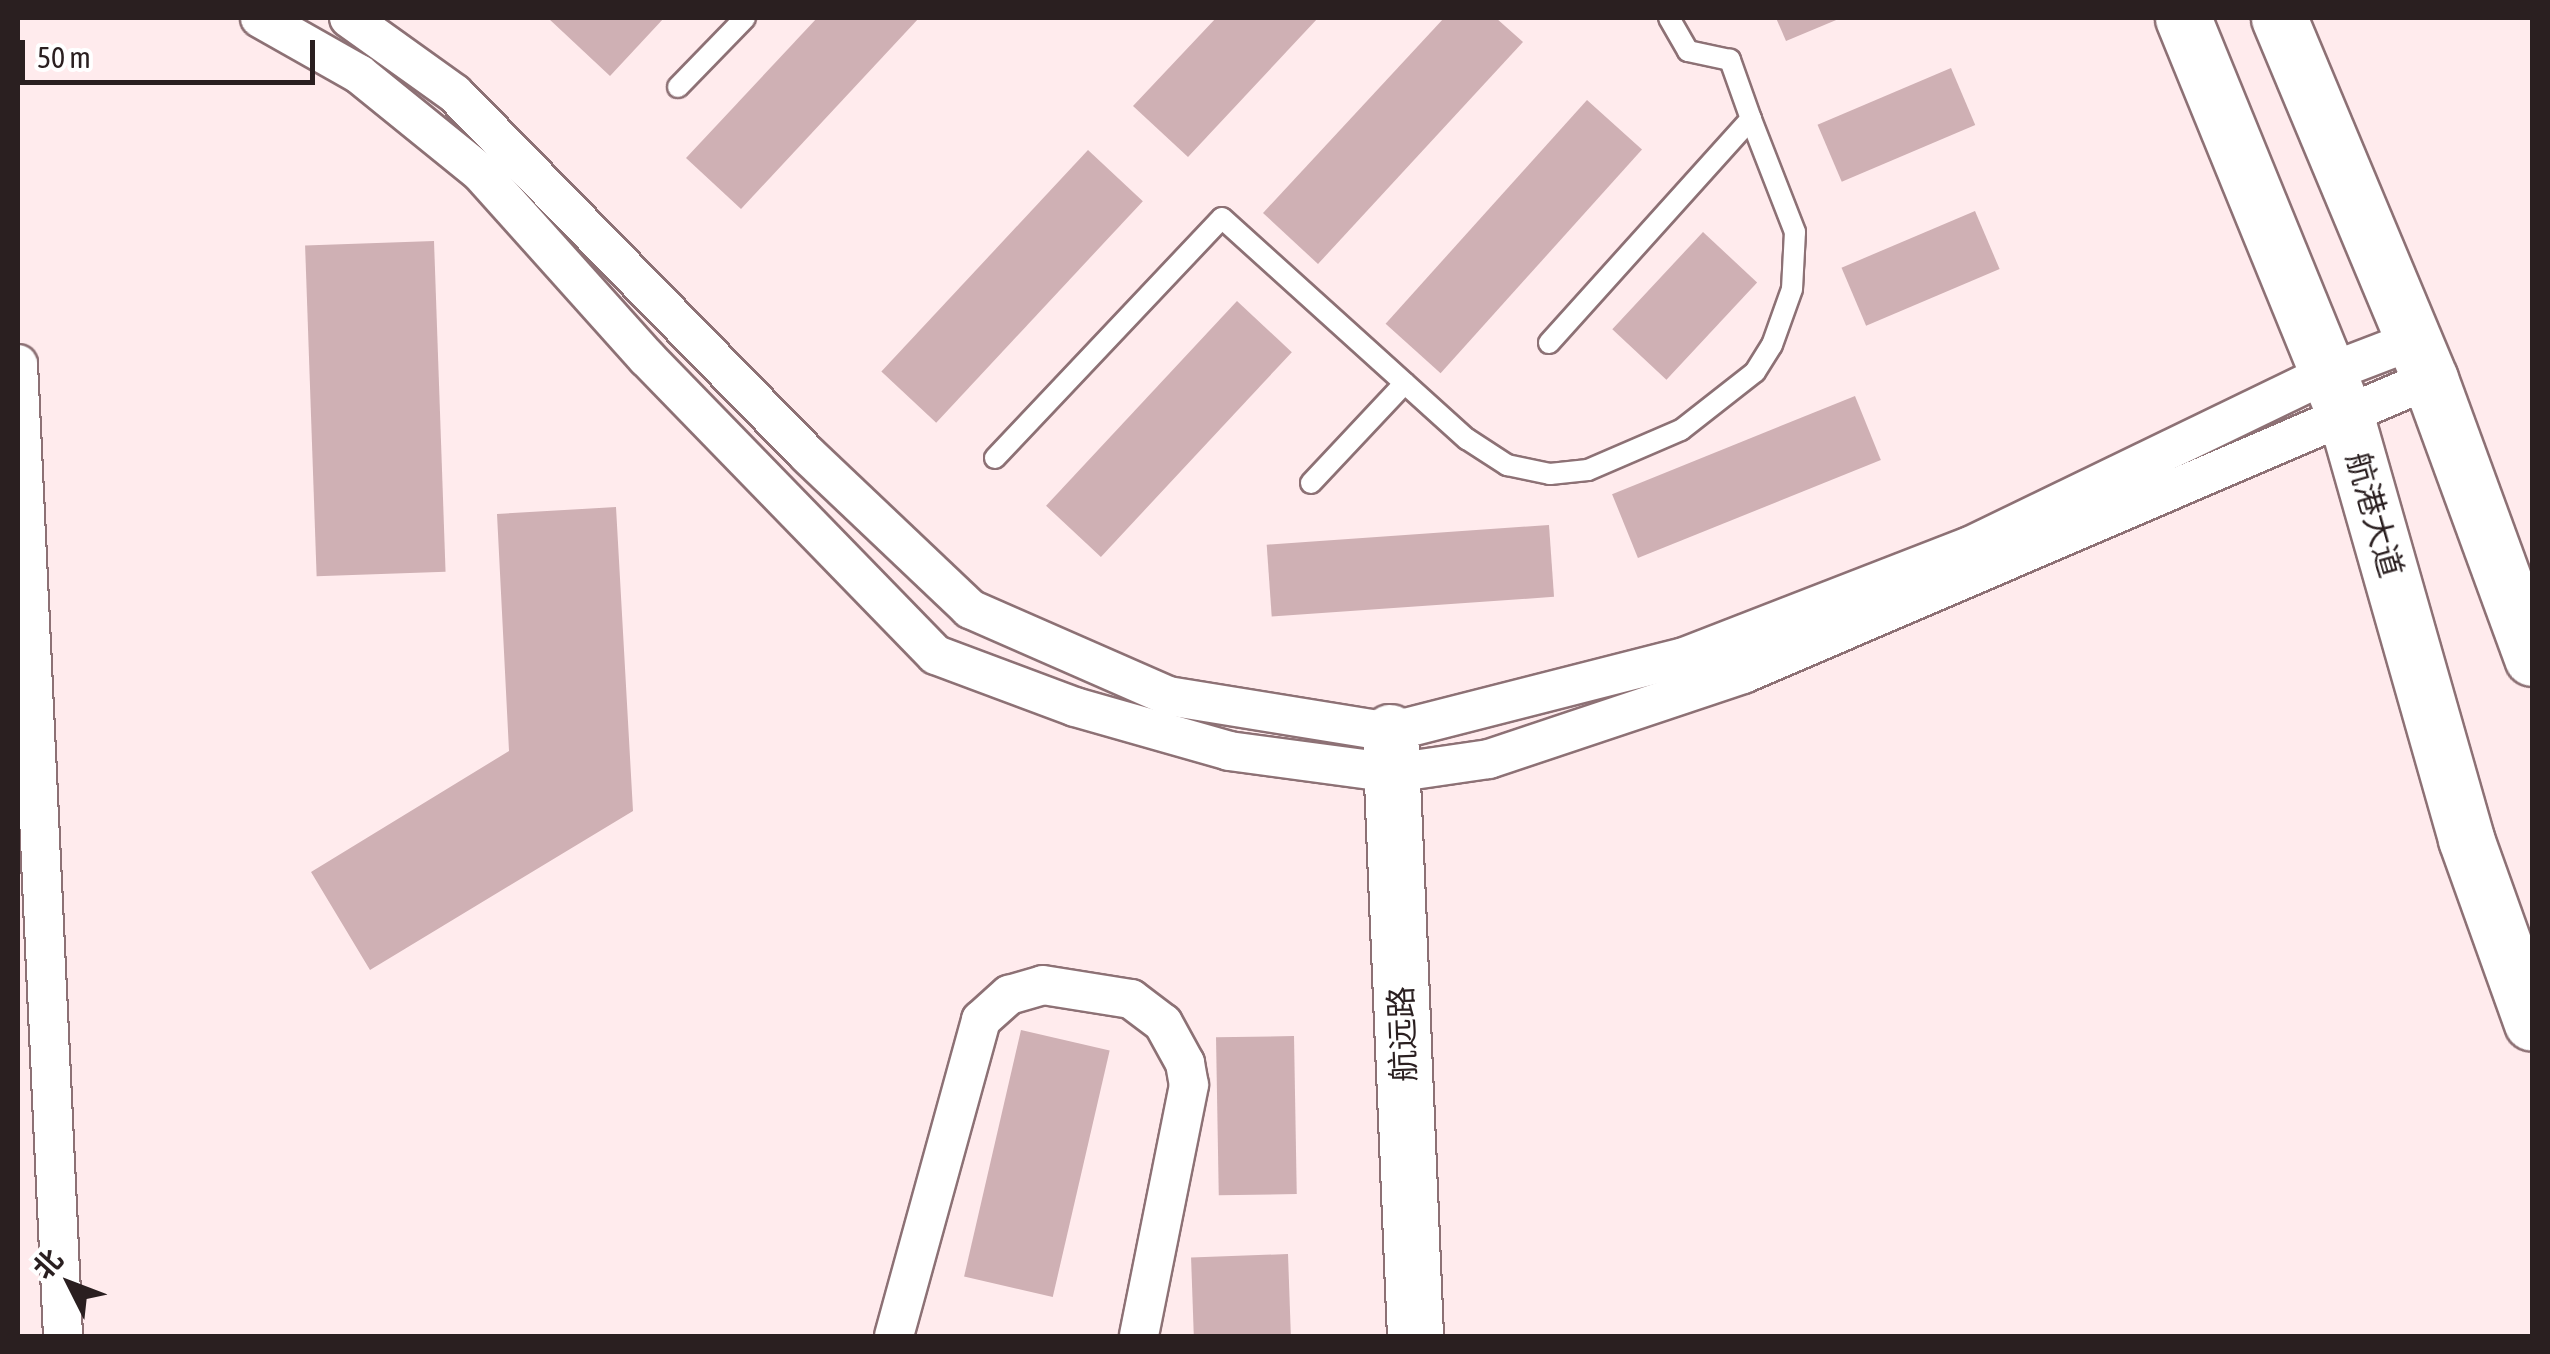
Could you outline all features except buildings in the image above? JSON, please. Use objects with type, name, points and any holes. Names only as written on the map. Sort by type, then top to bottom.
[{"type":"main road","name":"航港大道","points":[[2183,18],[2337,395],[2466,840],[2532,1023]]},
{"type":"main road","points":[[2279,18],[2422,359],[2532,658]]},
{"type":"main road","name":"航远路","points":[[1391,753],[1415,1336]]},
{"type":"street","points":[[260,18],[358,74],[480,172],[647,358],[936,655],[1074,707],[1229,751],[1489,759],[1743,674],[2337,395]]},
{"type":"street","points":[[349,18],[455,94],[808,455],[970,609],[1168,696],[1391,753],[1684,657],[1968,548],[2422,359]]},
{"type":"street","points":[[18,364],[23,576],[63,1336]]},
{"type":"street","points":[[894,1336],[981,1020],[1009,996],[1044,985],[1132,999],[1164,1023],[1185,1062],[1188,1085],[1140,1336]]},
{"type":"lane","points":[[678,87],[745,18]]},
{"type":"lane","points":[[994,458],[1222,218],[1486,454],[1550,474],[1588,470],[1708,414],[1763,358],[1792,289],[1795,232],[1730,60],[1688,50],[1668,18]]},
{"type":"lane","points":[[1549,343],[1751,119]]},
{"type":"lane","points":[[1311,482],[1405,383]]}]
